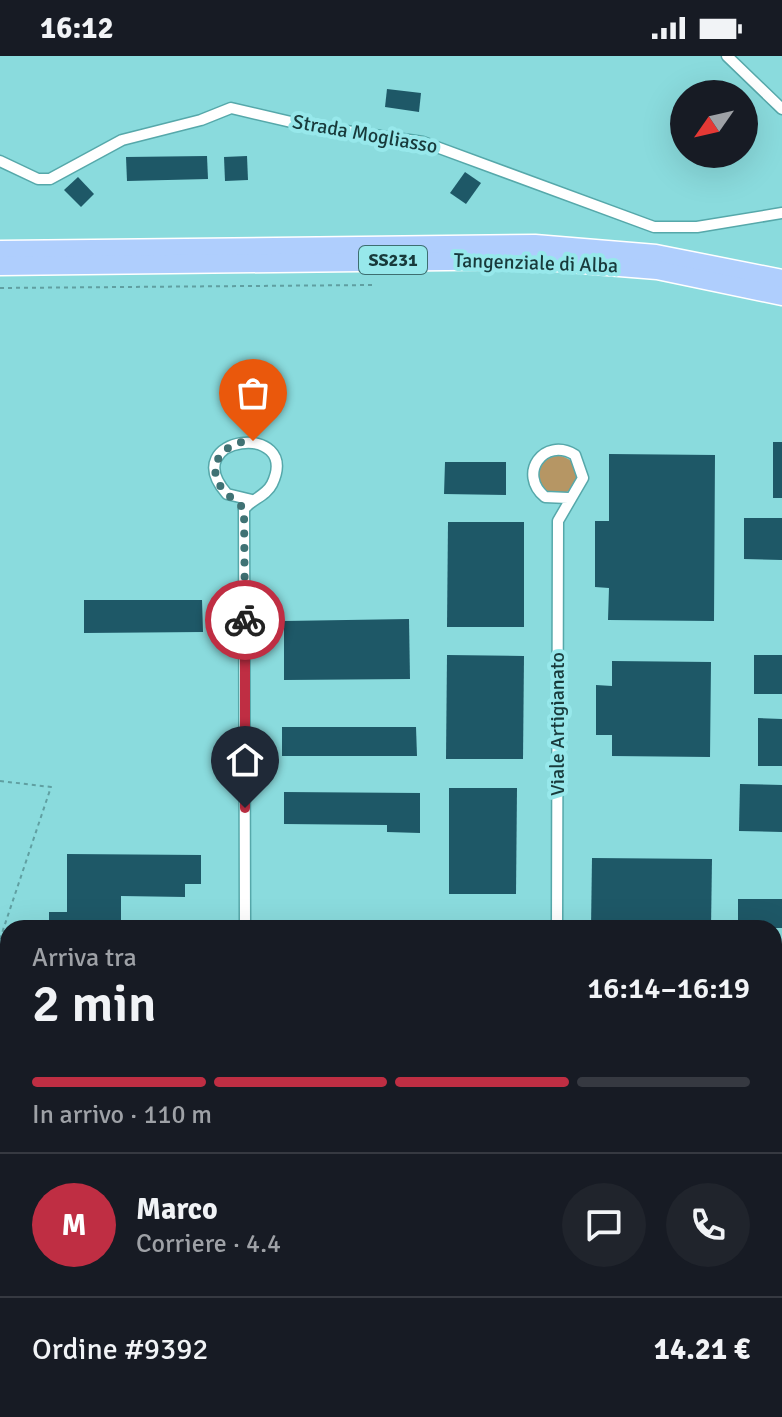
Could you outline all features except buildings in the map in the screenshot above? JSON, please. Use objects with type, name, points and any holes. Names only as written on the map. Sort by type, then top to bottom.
[{"type":"highway","name":"Tangenziale di Alba","points":[[0,250],[535,244],[656,254],[782,279]]},
{"type":"highway","name":"Tangenziale di Alba","points":[[0,266],[441,259],[611,265],[712,279],[782,296]]},
{"type":"highway","points":[[611,265],[782,308]]},
{"type":"street","points":[[727,56],[782,109]]},
{"type":"street","name":"Strada Mogliasso","points":[[0,161],[38,179],[50,179],[122,140],[201,120],[231,108],[304,125],[423,142],[654,227],[697,227],[782,213]]},
{"type":"street","points":[[253,441],[269,452],[276,471],[269,490],[248,505],[220,486],[216,467],[225,449],[233,443],[253,441]]},
{"type":"street","points":[[559,449],[575,455],[583,470],[581,487],[568,498],[558,521],[534,484],[533,467],[543,453],[559,449]]},
{"type":"street","points":[[545,497],[568,498]]},
{"type":"street","points":[[245,920],[248,505]]},
{"type":"street","name":"Viale Artigianato","points":[[557,920],[558,521]]},
{"type":"path","points":[[0,288],[373,285]]},
{"type":"path","points":[[0,781],[51,787],[6,920]]},
{"type":"shaded area","points":[[558,456],[571,462],[577,475],[571,488],[558,494],[545,488],[539,475],[545,462]]},
{"type":"way so far","points":[[245,620],[244,509],[220,486],[216,467],[219,457],[233,443],[253,441]]},
{"type":"route","points":[[245,620],[245,808]]}]
